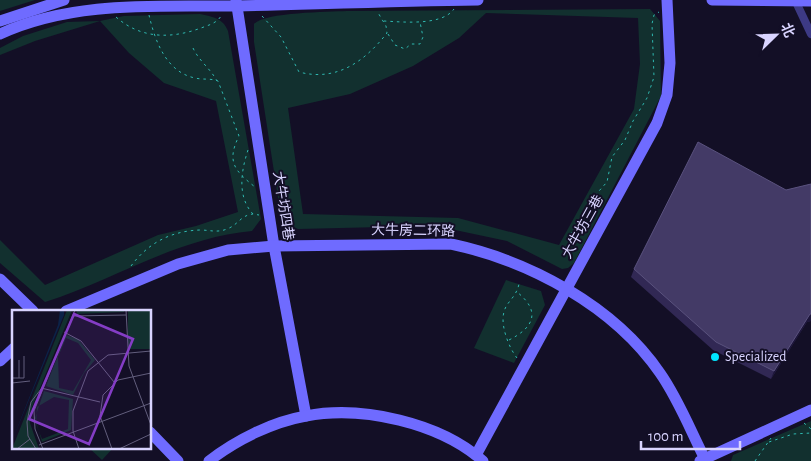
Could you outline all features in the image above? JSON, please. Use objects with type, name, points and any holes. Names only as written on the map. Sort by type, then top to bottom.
[{"type":"street","points":[[0,21],[64,0]]},
{"type":"street","points":[[0,34],[18,24],[68,10],[118,4],[478,0]]},
{"type":"street","points":[[712,0],[811,1]]},
{"type":"street","points":[[796,2],[811,34]]},
{"type":"street","name":"大牛坊四巷","points":[[233,4],[274,246],[306,416]]},
{"type":"street","name":"大牛坊三巷","points":[[480,458],[565,289],[657,122],[667,95],[670,63],[667,5]]},
{"type":"street","name":"大牛房二环路","points":[[68,310],[178,264],[228,250],[274,246],[452,244],[480,250],[509,260],[565,289],[608,318],[636,341],[661,374],[703,460]]},
{"type":"street","points":[[0,279],[32,310]]},
{"type":"street","points":[[0,361],[12,350]]},
{"type":"street","points":[[703,460],[811,410]]},
{"type":"street","points":[[209,461],[243,439],[279,424],[306,416],[361,414],[392,418],[426,428],[480,458]]},
{"type":"street","points":[[151,433],[178,461]]},
{"type":"path","points":[[384,21],[401,23],[420,22],[448,15],[457,6],[457,0]]},
{"type":"path","points":[[115,17],[130,29],[154,35],[180,35],[219,20],[233,4]]},
{"type":"path","points":[[571,234],[591,200],[607,182],[612,157],[625,140],[646,98],[654,77],[652,24],[657,12],[667,5]]},
{"type":"path","points":[[376,11],[384,21],[387,33],[395,45],[405,50],[411,44],[421,42],[423,37],[420,22]]},
{"type":"path","points":[[149,16],[154,35],[166,59],[178,71],[193,78],[218,82]]},
{"type":"path","points":[[262,16],[281,37],[299,72],[307,74],[336,73],[353,66],[373,50],[387,33]]},
{"type":"path","points":[[193,48],[199,60],[213,73],[218,82],[239,136],[232,152],[233,163],[243,177],[266,198]]},
{"type":"path","points":[[248,150],[243,177],[243,199],[253,214]]},
{"type":"path","points":[[131,266],[155,242],[166,237],[201,230],[216,232],[228,229],[241,217],[253,214],[260,215]]},
{"type":"path","points":[[517,358],[508,341],[504,327],[504,311],[517,292],[519,284]]},
{"type":"path","points":[[508,341],[529,328],[531,322],[531,308],[527,300],[517,292]]},
{"type":"path","points":[[800,420],[811,429]]},
{"type":"path","points":[[755,461],[763,447],[769,442],[787,435],[811,433]]},
{"type":"path","points":[[769,442],[771,438]]},
{"type":"green space","points":[[0,0],[35,0],[0,11]]},
{"type":"green space","points":[[650,9],[660,21],[661,96],[574,263],[568,268],[562,269],[507,241],[455,230],[424,226],[298,229],[289,225],[281,217],[254,42],[254,24],[260,20],[284,15],[347,11]],"holes":[[[486,13],[638,18],[640,64],[634,109],[559,245],[458,218],[303,214],[288,108],[350,94],[413,66],[459,38]]]},
{"type":"green space","points":[[200,14],[217,19],[223,23],[228,31],[261,219],[252,231],[224,235],[197,242],[45,302],[0,263],[0,240],[45,285],[158,235],[196,226],[238,212],[216,101],[164,83],[129,53],[100,21],[124,16]]},
{"type":"green space","points":[[100,21],[35,41],[0,55],[0,48],[23,36],[67,22]]},
{"type":"green space","points":[[506,280],[541,291],[545,305],[514,363],[474,348]]},
{"type":"green space","points":[[811,421],[811,461],[731,461],[733,455]]},
{"type":"green space","points":[[89,448],[113,448],[102,460]]},
{"type":"building","points":[[698,142],[786,190],[811,184],[811,314],[774,371],[716,342],[634,269]]},
{"type":"place","name":"Specialized","points":[[715,357]]}]
